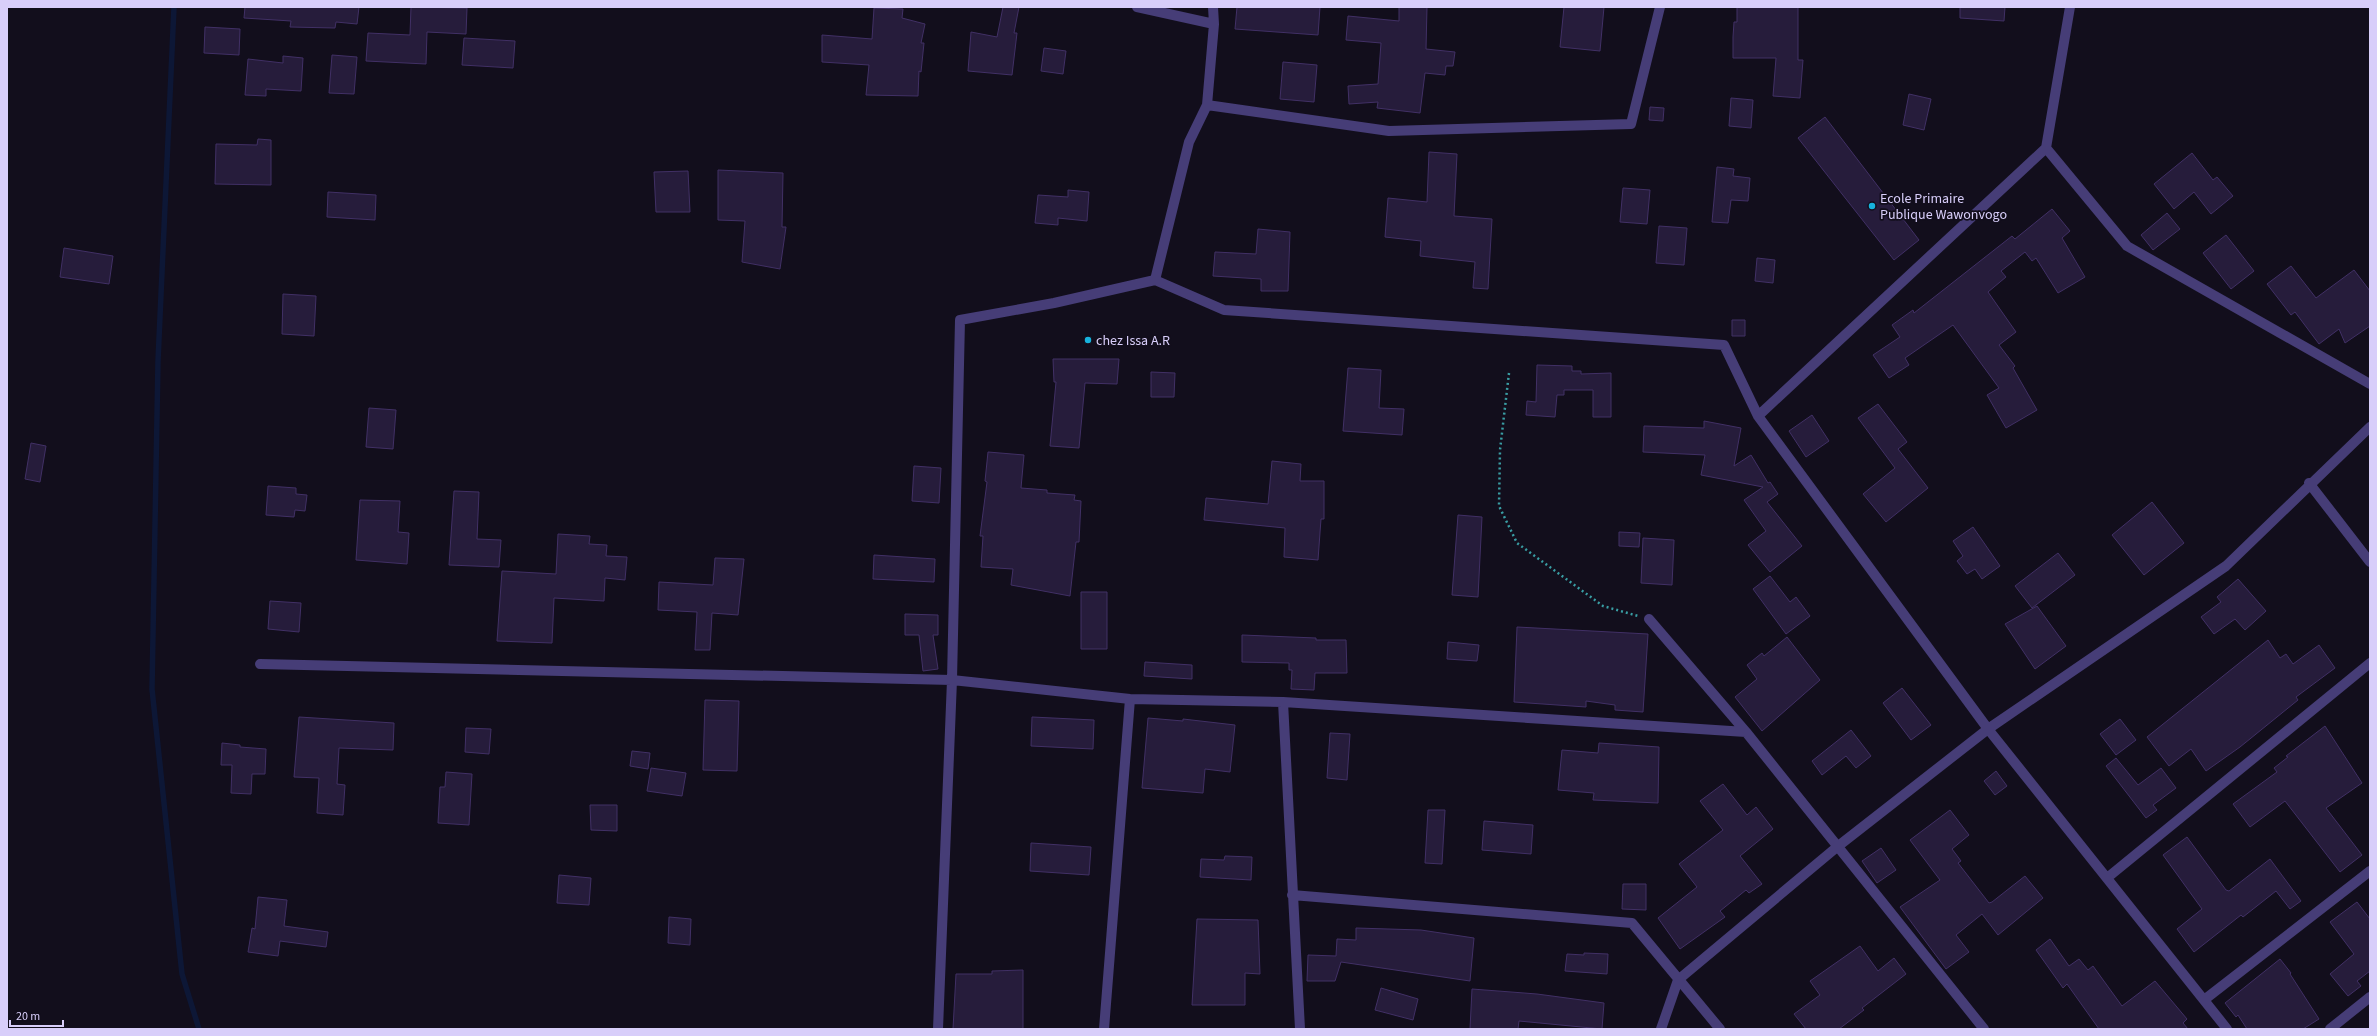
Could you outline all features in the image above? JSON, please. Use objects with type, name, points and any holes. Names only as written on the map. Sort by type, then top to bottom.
[{"type":"street","points":[[1137,7],[1214,24]]},
{"type":"street","points":[[1155,280],[1188,142],[1207,105],[1214,24],[1213,7]]},
{"type":"street","points":[[1207,105],[1389,131],[1631,124],[1660,7]]},
{"type":"street","points":[[1758,416],[2046,148],[2070,7]]},
{"type":"street","points":[[2046,148],[2127,246],[2370,384]]},
{"type":"street","points":[[938,1029],[952,680],[960,320],[1054,303],[1155,280],[1224,310],[1724,345],[1758,416],[1988,730],[2227,1029]]},
{"type":"street","points":[[1661,1029],[1678,980],[1837,847],[1988,730],[2226,566],[2309,483],[2370,427]]},
{"type":"street","points":[[2309,483],[2370,562]]},
{"type":"street","points":[[1649,619],[1746,732],[1984,1029]]},
{"type":"street","points":[[2107,878],[2370,663]]},
{"type":"street","points":[[260,664],[952,680],[1130,699],[1283,702],[1746,732]]},
{"type":"street","points":[[1104,1029],[1130,699]]},
{"type":"street","points":[[1283,702],[1300,1029]]},
{"type":"street","points":[[2204,1000],[2370,871]]},
{"type":"street","points":[[1292,895],[1632,923],[1720,1029]]},
{"type":"street","points":[[2330,1029],[2370,997]]},
{"type":"path","points":[[1509,373],[1500,450],[1499,506],[1517,543],[1603,606],[1649,619]]},
{"type":"building","points":[[245,7],[359,7],[357,24],[336,22],[335,28],[290,27],[291,21],[244,18]]},
{"type":"building","points":[[411,7],[467,8],[466,34],[427,32],[426,64],[366,61],[368,33],[410,35]]},
{"type":"building","points":[[1003,7],[1019,7],[1014,33],[1017,33],[1012,75],[968,71],[971,32],[997,37]]},
{"type":"building","points":[[1237,7],[1320,7],[1318,35],[1235,29]]},
{"type":"building","points":[[1399,7],[1427,7],[1426,49],[1455,52],[1453,66],[1446,66],[1445,75],[1425,73],[1420,113],[1377,108],[1378,102],[1349,104],[1348,86],[1378,84],[1381,43],[1346,40],[1348,16],[1399,21]]},
{"type":"building","points":[[1564,7],[1604,7],[1600,51],[1560,47]]},
{"type":"building","points":[[1737,7],[1798,7],[1798,60],[1803,60],[1800,98],[1773,96],[1776,58],[1733,58],[1734,22],[1737,22]]},
{"type":"building","points":[[1960,7],[2005,7],[2004,21],[1960,18]]},
{"type":"building","points":[[874,8],[903,9],[902,18],[925,24],[921,43],[924,43],[921,72],[919,71],[918,96],[866,95],[869,65],[822,62],[822,35],[872,39]]},
{"type":"building","points":[[205,27],[240,29],[239,55],[204,53]]},
{"type":"building","points":[[464,38],[515,41],[513,68],[462,65]]},
{"type":"building","points":[[1044,48],[1066,51],[1063,74],[1041,71]]},
{"type":"building","points":[[332,55],[357,57],[354,94],[329,93]]},
{"type":"building","points":[[283,56],[303,58],[301,91],[266,89],[266,96],[245,95],[248,59],[283,63]]},
{"type":"building","points":[[1283,62],[1317,65],[1314,102],[1280,99]]},
{"type":"building","points":[[1909,94],[1931,99],[1924,130],[1903,125]]},
{"type":"building","points":[[1731,98],[1753,100],[1751,128],[1729,126]]},
{"type":"building","points":[[1650,107],[1664,108],[1663,121],[1649,120]]},
{"type":"building","points":[[1825,117],[1919,240],[1894,260],[1798,138]]},
{"type":"building","points":[[258,139],[271,140],[271,185],[215,184],[216,144],[257,145]]},
{"type":"building","points":[[1429,152],[1457,154],[1454,216],[1492,219],[1488,289],[1473,288],[1475,262],[1420,256],[1421,241],[1385,237],[1388,198],[1427,202]]},
{"type":"building","points":[[2192,153],[2213,180],[2217,177],[2233,196],[2211,214],[2194,192],[2174,209],[2154,184]]},
{"type":"building","points":[[1717,167],[1734,169],[1733,176],[1750,178],[1748,201],[1731,200],[1728,223],[1712,222]]},
{"type":"building","points":[[718,170],[783,173],[782,227],[786,227],[780,269],[742,262],[745,221],[718,220]]},
{"type":"building","points":[[688,171],[690,212],[656,212],[654,172]]},
{"type":"building","points":[[1623,188],[1650,190],[1647,224],[1620,222]]},
{"type":"building","points":[[1068,190],[1089,192],[1087,221],[1058,218],[1058,225],[1035,223],[1038,195],[1068,197]]},
{"type":"building","points":[[328,192],[376,195],[375,220],[327,217]]},
{"type":"building","points":[[2052,209],[2070,231],[2062,238],[2085,277],[2058,293],[2036,258],[2032,261],[2025,252],[2001,271],[2006,277],[1988,292],[2016,332],[1999,345],[2015,366],[2013,368],[2037,410],[2006,428],[1987,395],[1999,388],[1953,325],[1905,358],[1909,365],[1889,378],[1873,355],[1900,337],[1892,325],[1913,310],[1914,313],[2012,236],[2015,239]]},
{"type":"building","points":[[2167,213],[2180,229],[2153,250],[2141,235]]},
{"type":"building","points":[[1659,226],[1687,228],[1684,265],[1656,263]]},
{"type":"building","points":[[1258,229],[1290,232],[1288,291],[1261,291],[1261,279],[1213,276],[1215,252],[1256,254]]},
{"type":"building","points":[[2226,235],[2254,271],[2231,289],[2203,253]]},
{"type":"building","points":[[64,248],[113,256],[109,284],[60,277]]},
{"type":"building","points":[[1757,258],[1775,260],[1773,283],[1755,281]]},
{"type":"building","points":[[2291,266],[2316,298],[2354,270],[2370,291],[2370,326],[2345,343],[2339,329],[2319,344],[2295,312],[2291,315],[2267,284]]},
{"type":"building","points":[[283,294],[316,296],[314,336],[282,334]]},
{"type":"building","points":[[1732,320],[1745,320],[1745,336],[1732,336]]},
{"type":"building","points":[[1053,359],[1119,359],[1117,384],[1085,383],[1079,448],[1050,446],[1056,382],[1054,382]]},
{"type":"building","points":[[1537,365],[1572,366],[1572,371],[1581,371],[1581,374],[1611,373],[1611,417],[1593,417],[1593,390],[1564,390],[1564,395],[1557,395],[1555,417],[1526,415],[1527,401],[1536,402]]},
{"type":"building","points":[[1348,368],[1381,370],[1379,408],[1404,409],[1402,435],[1343,431]]},
{"type":"building","points":[[1151,372],[1175,373],[1174,397],[1151,397]]},
{"type":"building","points":[[1878,404],[1907,442],[1898,449],[1928,488],[1886,522],[1863,494],[1895,468],[1858,418]]},
{"type":"building","points":[[369,408],[396,410],[393,449],[366,447]]},
{"type":"building","points":[[1812,415],[1829,441],[1806,457],[1789,431]]},
{"type":"building","points":[[1704,421],[1741,428],[1734,466],[1751,455],[1768,483],[1770,482],[1778,494],[1767,502],[1802,546],[1770,572],[1748,545],[1766,531],[1744,500],[1763,487],[1701,475],[1705,455],[1643,452],[1644,426],[1704,428]]},
{"type":"building","points":[[31,443],[46,446],[40,482],[25,479]]},
{"type":"building","points":[[988,452],[1024,455],[1021,488],[1047,490],[1047,493],[1075,495],[1074,500],[1081,501],[1079,542],[1076,542],[1070,596],[1011,585],[1013,569],[981,567],[983,536],[980,536],[987,482],[985,481]]},
{"type":"building","points":[[1272,461],[1301,464],[1300,481],[1324,481],[1324,519],[1321,519],[1318,560],[1284,557],[1285,528],[1204,520],[1206,498],[1268,504]]},
{"type":"building","points":[[914,466],[941,468],[939,503],[912,501]]},
{"type":"building","points":[[268,486],[296,488],[296,494],[307,495],[305,511],[295,510],[294,517],[266,515]]},
{"type":"building","points":[[454,491],[479,492],[477,539],[501,540],[499,567],[449,565]]},
{"type":"building","points":[[360,500],[400,501],[398,532],[409,533],[407,564],[356,560]]},
{"type":"building","points":[[2152,502],[2184,543],[2144,575],[2112,535]]},
{"type":"building","points":[[1458,515],[1482,517],[1478,597],[1452,595]]},
{"type":"building","points":[[1973,527],[2000,566],[1982,579],[1975,569],[1967,574],[1957,561],[1963,556],[1953,541]]},
{"type":"building","points":[[1619,532],[1640,533],[1639,547],[1619,546]]},
{"type":"building","points":[[558,534],[590,536],[589,544],[607,545],[606,556],[627,557],[625,580],[605,578],[604,601],[554,598],[552,643],[497,641],[502,571],[556,574]]},
{"type":"building","points":[[1643,538],[1674,540],[1672,585],[1641,583]]},
{"type":"building","points":[[2058,553],[2075,575],[2032,608],[2015,586]]},
{"type":"building","points":[[874,555],[935,559],[934,582],[873,579]]},
{"type":"building","points":[[715,558],[744,559],[738,615],[712,613],[710,650],[695,650],[697,612],[658,610],[659,582],[713,585]]},
{"type":"building","points":[[1770,576],[1790,602],[1796,597],[1810,616],[1786,634],[1753,589]]},
{"type":"building","points":[[2238,579],[2266,611],[2245,630],[2235,619],[2214,634],[2201,617],[2221,602],[2217,597]]},
{"type":"building","points":[[1081,592],[1107,592],[1107,649],[1081,649]]},
{"type":"building","points":[[270,601],[301,603],[299,632],[268,629]]},
{"type":"building","points":[[2037,606],[2066,646],[2035,669],[2005,624]]},
{"type":"building","points":[[905,614],[938,615],[938,635],[933,635],[938,669],[923,671],[919,635],[905,635]]},
{"type":"building","points":[[1517,627],[1648,634],[1643,712],[1615,710],[1615,705],[1586,701],[1586,707],[1514,702]]},
{"type":"building","points":[[1242,635],[1316,638],[1316,640],[1346,640],[1347,673],[1315,673],[1314,690],[1291,689],[1292,670],[1289,670],[1289,663],[1242,662]]},
{"type":"building","points":[[1787,637],[1820,680],[1762,731],[1735,697],[1757,679],[1747,665],[1762,653],[1764,656]]},
{"type":"building","points":[[2268,640],[2280,658],[2286,654],[2293,664],[2319,645],[2335,668],[2296,697],[2298,700],[2240,747],[2206,771],[2191,749],[2169,766],[2147,737]]},
{"type":"building","points":[[1448,642],[1479,645],[1477,661],[1447,659]]},
{"type":"building","points":[[1145,662],[1192,665],[1192,679],[1144,676]]},
{"type":"building","points":[[1902,688],[1931,725],[1911,740],[1883,703]]},
{"type":"building","points":[[705,700],[739,701],[737,771],[703,770]]},
{"type":"building","points":[[299,717],[394,723],[393,750],[339,748],[337,784],[345,785],[343,815],[317,813],[319,778],[294,777]]},
{"type":"building","points":[[1032,717],[1094,720],[1093,749],[1031,746]]},
{"type":"building","points":[[1148,718],[1183,721],[1183,719],[1235,725],[1230,772],[1205,769],[1203,793],[1142,788]]},
{"type":"building","points":[[2120,719],[2136,740],[2116,755],[2100,734]]},
{"type":"building","points":[[2325,726],[2362,783],[2326,808],[2362,855],[2340,872],[2285,801],[2250,827],[2233,804],[2277,772],[2274,768],[2288,757],[2286,756]]},
{"type":"building","points":[[466,728],[491,729],[489,754],[465,752]]},
{"type":"building","points":[[1851,730],[1871,756],[1856,768],[1846,756],[1822,775],[1812,761]]},
{"type":"building","points":[[1330,733],[1350,734],[1347,780],[1327,778]]},
{"type":"building","points":[[222,743],[240,745],[240,747],[266,749],[265,774],[252,774],[251,794],[231,793],[232,765],[221,765]]},
{"type":"building","points":[[1599,743],[1659,747],[1658,803],[1593,800],[1594,793],[1558,790],[1562,750],[1598,753]]},
{"type":"building","points":[[632,751],[650,753],[648,769],[630,766]]},
{"type":"building","points":[[2116,758],[2138,785],[2161,768],[2176,788],[2153,805],[2157,810],[2146,818],[2106,766]]},
{"type":"building","points":[[651,768],[686,773],[682,796],[647,791]]},
{"type":"building","points":[[1996,771],[2007,786],[1995,795],[1984,781]]},
{"type":"building","points":[[446,772],[472,774],[469,825],[438,823],[440,787],[445,787]]},
{"type":"building","points":[[1723,784],[1747,815],[1756,807],[1773,829],[1740,856],[1762,884],[1749,893],[1746,890],[1720,911],[1725,917],[1680,949],[1658,918],[1697,887],[1679,864],[1723,830],[1700,801]]},
{"type":"building","points":[[590,805],[617,805],[617,831],[591,830]]},
{"type":"building","points":[[1428,810],[1445,810],[1442,864],[1425,863]]},
{"type":"building","points":[[1950,810],[1969,835],[1952,849],[1961,861],[1958,863],[1989,903],[2025,876],[2043,898],[1998,935],[1982,914],[1956,935],[1969,952],[1946,969],[1900,907],[1940,880],[1910,840]]},
{"type":"building","points":[[1484,821],[1533,825],[1531,854],[1482,850]]},
{"type":"building","points":[[2187,837],[2226,890],[2229,891],[2270,859],[2301,901],[2290,909],[2276,891],[2243,917],[2241,915],[2194,952],[2177,929],[2202,909],[2163,855]]},
{"type":"building","points":[[1031,843],[1091,847],[1089,875],[1030,871]]},
{"type":"building","points":[[1881,848],[1896,870],[1877,883],[1862,861]]},
{"type":"building","points":[[1225,856],[1252,857],[1251,880],[1200,877],[1201,859],[1224,860]]},
{"type":"building","points":[[559,875],[591,878],[589,905],[557,903]]},
{"type":"building","points":[[1623,884],[1646,884],[1646,910],[1622,909]]},
{"type":"building","points":[[258,897],[287,900],[284,926],[328,932],[326,947],[280,941],[278,956],[248,952],[252,928],[255,929]]},
{"type":"building","points":[[2357,902],[2370,919],[2370,971],[2357,981],[2361,986],[2348,996],[2330,974],[2354,954],[2330,922]]},
{"type":"building","points":[[669,917],[691,919],[690,945],[668,943]]},
{"type":"building","points":[[1197,919],[1258,920],[1260,974],[1245,973],[1245,1005],[1192,1005]]},
{"type":"building","points":[[1356,928],[1421,930],[1474,938],[1470,981],[1341,962],[1335,981],[1307,981],[1308,955],[1336,956],[1337,939],[1356,940]]},
{"type":"building","points":[[2050,939],[2069,966],[2079,959],[2088,970],[2093,966],[2122,1006],[2155,981],[2187,1019],[2183,1023],[2188,1029],[2099,1029],[2067,984],[2063,988],[2036,950]]},
{"type":"building","points":[[1860,946],[1878,971],[1894,958],[1906,974],[1862,1008],[1864,1010],[1839,1029],[1806,1029],[1794,1014],[1820,995],[1810,981]]},
{"type":"building","points":[[1584,953],[1608,954],[1607,974],[1565,971],[1567,954],[1584,955]]},
{"type":"building","points":[[2280,959],[2291,973],[2290,974],[2319,1019],[2303,1029],[2247,1029],[2238,1015],[2236,1017],[2225,1003]]},
{"type":"building","points":[[1023,970],[1023,1029],[953,1029],[956,974],[992,974],[992,971]]},
{"type":"building","points":[[1381,988],[1418,999],[1413,1020],[1375,1010]]},
{"type":"building","points":[[1472,989],[1537,994],[1604,1003],[1602,1029],[1519,1021],[1518,1029],[1470,1029]]},
{"type":"waterway","points":[[174,7],[158,361],[152,689],[182,974],[199,1029]]},
{"type":"place","name":"Ecole Primaire Publique Wawonvogo","points":[[1872,206]]},
{"type":"place","name":"chez Issa A.R","points":[[1088,340]]}]
